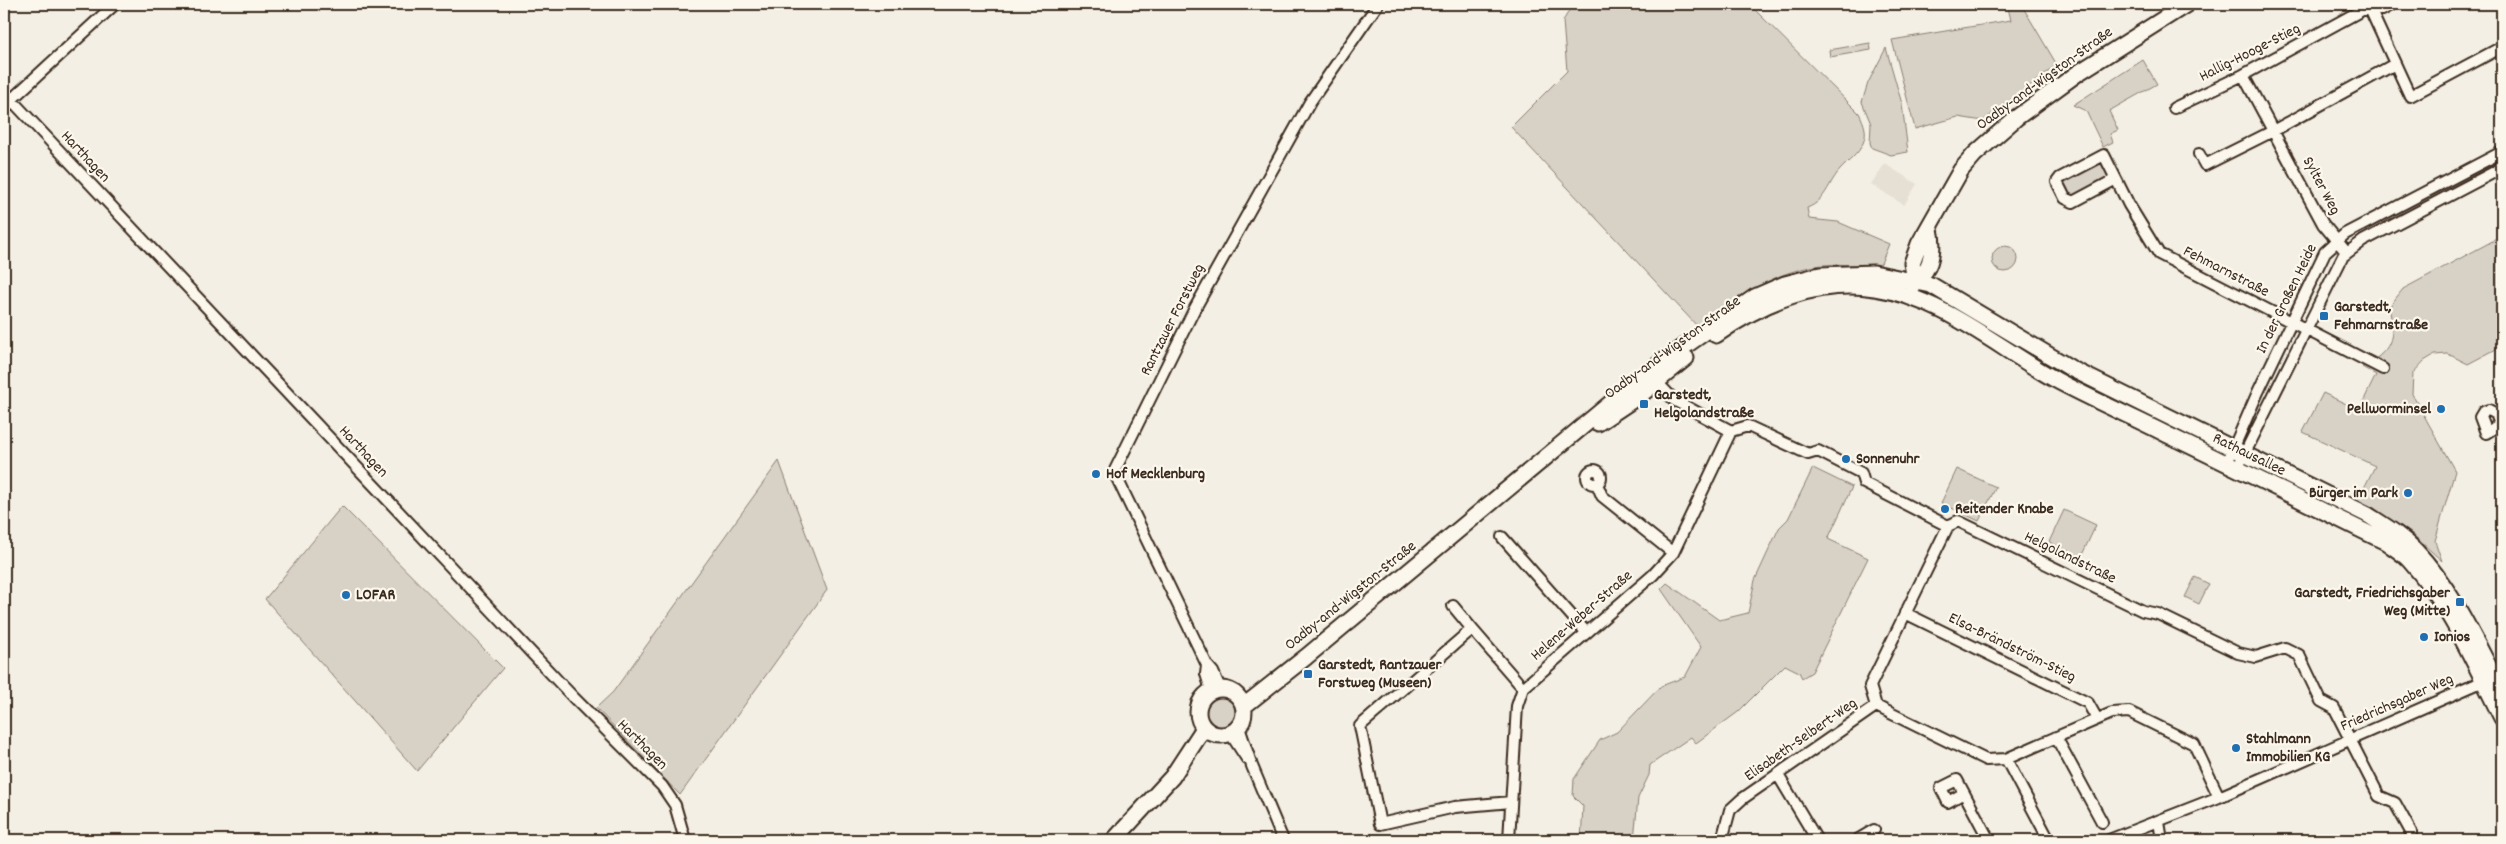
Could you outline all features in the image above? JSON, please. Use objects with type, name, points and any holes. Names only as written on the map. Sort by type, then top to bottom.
[{"type":"main road","name":"Oadby-and-Wigston-Straße","points":[[1652,377],[1673,367],[1730,325],[1763,306],[1794,295],[1824,288],[1847,286],[1874,288],[1910,296],[1915,281],[1926,269],[1933,240],[1930,229],[1961,170],[1996,135],[2078,73],[2187,4]]},
{"type":"main road","name":"Oadby-and-Wigston-Straße","points":[[1241,701],[1275,680],[1306,657],[1565,443],[1622,408],[1652,377],[1732,312],[1756,297],[1785,284],[1820,275],[1849,272],[1874,273],[1915,281]]},
{"type":"main road","name":"Rathausallee","points":[[1915,281],[1946,291],[2072,369],[2235,459]]},
{"type":"main road","name":"Rathausallee","points":[[1910,296],[1935,306],[2056,380],[2235,459],[2368,514],[2392,530],[2416,552],[2437,578],[2502,692]]},
{"type":"main road","name":"Rathausallee","points":[[2493,677],[2502,718]]},
{"type":"main road","points":[[1216,689],[1230,690],[1241,701],[1244,713],[1234,730],[1220,735],[1207,730],[1198,716],[1197,709],[1202,697],[1216,689]]},
{"type":"main road","points":[[1114,840],[1169,781],[1183,761],[1190,746],[1207,730]]},
{"type":"street","points":[[4,112],[11,100],[115,4]]},
{"type":"street","name":"Rantzauer Forstweg","points":[[1216,689],[1206,674],[1207,665],[1114,472],[1194,310],[1310,102],[1378,4]]},
{"type":"street","name":"Hallig-Hooge-Stieg","points":[[2174,108],[2243,75],[2362,10],[2382,10],[2393,4]]},
{"type":"street","points":[[2370,9],[2410,96],[2502,47]]},
{"type":"street","points":[[2199,154],[2205,165],[2273,131],[2395,64]]},
{"type":"street","name":"Sylter Weg","points":[[2243,75],[2323,224],[2347,253]]},
{"type":"street","name":"Harthagen","points":[[4,92],[573,697],[662,786],[675,805],[685,840]]},
{"type":"street","name":"In der Großen Heide","points":[[2235,459],[2292,323],[2325,252],[2336,240],[2502,152]]},
{"type":"street","name":"Fehmarnstraße","points":[[2116,179],[2073,202],[2065,198],[2058,182],[2060,178],[2104,155],[2158,254],[2383,369]]},
{"type":"street","name":"In der Großen Heide","points":[[2235,459],[2306,330],[2340,261],[2347,253],[2372,236],[2502,168]]},
{"type":"street","points":[[1652,377],[1674,400],[1731,431]]},
{"type":"street","points":[[2500,424],[2502,436]]},
{"type":"street","name":"Helgolandstraße","points":[[1731,431],[1748,426],[1808,454],[1818,451],[1861,473],[1864,483],[1948,526],[1958,521],[2143,611],[2158,614],[2238,653],[2256,657],[2285,648],[2299,655],[2321,701],[2334,708],[2350,740]]},
{"type":"street","name":"Helene-Weber-Straße","points":[[1523,688],[1653,575],[1672,553],[1731,431]]},
{"type":"street","points":[[1597,484],[1602,496],[1672,553]]},
{"type":"street","name":"Elisabeth-Selbert-Weg","points":[[1722,840],[1730,810],[1742,799],[1876,706],[1870,686],[1948,526]]},
{"type":"street","points":[[1502,537],[1586,632]]},
{"type":"street","points":[[1453,606],[1523,688],[1517,706],[1509,840]]},
{"type":"street","name":"Elsa-Brändström-Stieg","points":[[1906,613],[2088,703],[2097,719]]},
{"type":"street","points":[[1472,629],[1360,726],[1380,824],[1456,807],[1510,802]]},
{"type":"street","name":"Friedrichsgaber Weg","points":[[2110,840],[2219,797],[2493,677]]},
{"type":"street","points":[[1876,706],[1986,760],[2006,759],[2112,713],[2129,712],[2194,744],[2219,797]]},
{"type":"street","points":[[1234,730],[1252,766],[1283,840]]},
{"type":"street","points":[[2056,737],[2102,822]]},
{"type":"street","points":[[2350,740],[2379,796],[2395,803],[2412,832],[2411,840]]},
{"type":"street","points":[[2006,759],[2049,840]]},
{"type":"street","points":[[1778,774],[1817,840]]},
{"type":"street","points":[[1964,794],[1989,840]]},
{"type":"street","points":[[2159,822],[2162,840]]},
{"type":"street","points":[[1857,840],[1874,830]]},
{"type":"shaded area","points":[[1573,4],[1749,4],[1859,113],[1865,132],[1861,147],[1836,175],[1823,196],[1807,208],[1809,219],[1838,222],[1889,244],[1879,268],[1836,264],[1819,265],[1794,271],[1779,276],[1751,291],[1698,327],[1511,127],[1567,71],[1563,21]]},
{"type":"shaded area","points":[[2007,4],[2021,4],[2057,65],[1983,121],[1958,117],[1915,129],[1892,40],[2011,20]]},
{"type":"shaded area","points":[[1870,43],[1871,50],[1830,57],[1829,50]]},
{"type":"shaded area","points":[[1886,48],[1902,104],[1908,152],[1891,155],[1872,148],[1870,143],[1871,124],[1862,102],[1868,83]]},
{"type":"shaded area","points":[[2143,60],[2157,84],[2109,111],[2118,130],[2110,134],[2113,142],[2103,147],[2086,111],[2073,105]]},
{"type":"shaded area","points":[[2099,163],[2105,164],[2110,177],[2070,197],[2064,186],[2065,180]]},
{"type":"shaded area","points":[[1885,164],[1917,184],[1904,205],[1871,184]]},
{"type":"shaded area","points":[[2502,236],[2502,346],[2468,364],[2448,354],[2434,355],[2424,361],[2413,373],[2412,394],[2455,471],[2435,541],[2442,561],[2411,533],[2357,502],[2375,466],[2303,432],[2323,393],[2359,410],[2376,375],[2362,367],[2386,349],[2392,328],[2389,307],[2403,289]]},
{"type":"shaded area","points":[[2005,246],[2014,250],[2018,259],[2014,268],[2005,272],[1996,268],[1992,259],[1996,250]]},
{"type":"shaded area","points":[[1998,328],[2219,447],[2217,451],[2153,418],[2147,418],[2105,399],[1994,336]]},
{"type":"shaded area","points":[[779,461],[827,590],[680,795],[596,708],[613,692]]},
{"type":"shaded area","points":[[1813,468],[1852,487],[1828,539],[1868,558],[1812,672],[1802,678],[1799,672],[1785,665],[1738,712],[1696,743],[1691,737],[1650,765],[1649,775],[1638,798],[1634,840],[1581,840],[1583,806],[1573,796],[1574,779],[1600,740],[1617,732],[1661,686],[1685,677],[1701,647],[1661,589],[1667,583],[1719,620],[1748,613],[1755,580],[1779,528],[1788,519]]},
{"type":"shaded area","points":[[1957,469],[1996,487],[1979,521],[1941,503]]},
{"type":"shaded area","name":"LOFAR","points":[[342,506],[503,668],[417,771],[265,599]]},
{"type":"shaded area","points":[[2064,510],[2096,525],[2081,557],[2049,542]]},
{"type":"shaded area","points":[[2195,577],[2209,584],[2199,604],[2185,597]]},
{"type":"shaded area","points":[[1220,697],[1231,701],[1235,712],[1231,723],[1220,727],[1209,723],[1205,712],[1209,701]]},
{"type":"place","name":"Garstedt, Fehmarnstraße","points":[[2324,316]]},
{"type":"place","name":"Garstedt, Helgolandstraße","points":[[1644,404]]},
{"type":"place","name":"Pellworminsel","points":[[2441,409]]},
{"type":"place","name":"Sonnenuhr","points":[[1846,459]]},
{"type":"place","name":"Hof Mecklenburg","points":[[1096,474]]},
{"type":"place","name":"Bürger im Park","points":[[2408,493]]},
{"type":"place","name":"Reitender Knabe","points":[[1945,509]]},
{"type":"place","name":"LOFAR","points":[[346,595]]},
{"type":"place","name":"Garstedt, Friedrichsgaber Weg (Mitte)","points":[[2460,602]]},
{"type":"place","name":"Ionios","points":[[2424,637]]},
{"type":"place","name":"Garstedt, Rantzauer Forstweg (Museen)","points":[[1308,674]]},
{"type":"place","name":"Stahlmann Immobilien KG","points":[[2236,748]]}]
